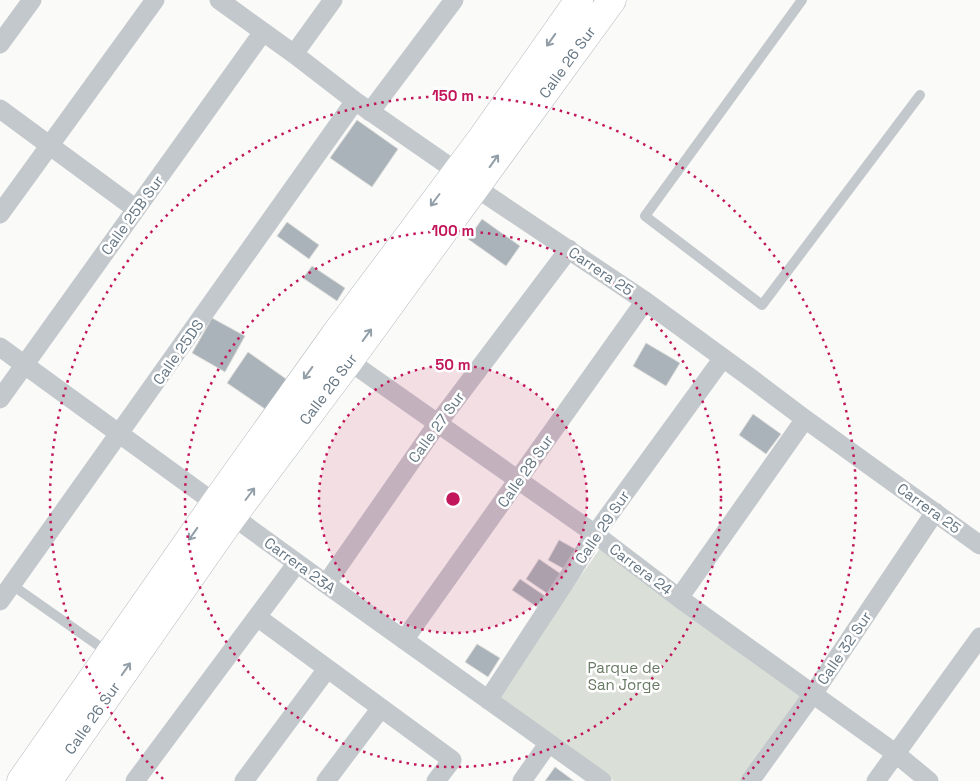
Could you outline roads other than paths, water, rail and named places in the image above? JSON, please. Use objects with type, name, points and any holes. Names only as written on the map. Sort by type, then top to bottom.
[{"type":"street","points":[[0,44],[32,0]]},
{"type":"street","points":[[0,214],[155,0]]},
{"type":"street","name":"Carrera 25","points":[[220,0],[363,107],[645,301],[980,545]]},
{"type":"street","points":[[294,54],[333,0]]},
{"type":"street","name":"Calle 25DS","points":[[0,601],[120,434],[363,107],[454,0]]},
{"type":"street","name":"Calle 26 Sur","points":[[21,781],[110,653],[224,509],[349,361],[466,179],[479,142],[579,0]]},
{"type":"street","name":"Calle 26 Sur","points":[[48,781],[334,336],[466,179],[612,0]]},
{"type":"street","name":"Calle 25B Sur","points":[[0,399],[263,32]]},
{"type":"street","points":[[0,109],[136,209]]},
{"type":"street","name":"Calle 27 Sur","points":[[326,584],[438,423],[569,249]]},
{"type":"street","name":"Calle 28 Sur","points":[[404,640],[645,301]]},
{"type":"street","name":"Carrera 23A","points":[[0,347],[326,584],[602,781]]},
{"type":"street","name":"Calle 29 Sur","points":[[488,700],[572,573],[594,534],[722,358]]},
{"type":"street","name":"Carrera 24","points":[[349,361],[594,534],[679,598],[896,753],[929,781]]},
{"type":"street","points":[[679,598],[805,419]]},
{"type":"street","name":"Calle 32 Sur","points":[[750,781],[813,694],[935,512]]},
{"type":"street","points":[[143,778],[257,617],[298,563]]},
{"type":"street","points":[[257,617],[452,760],[436,781]]},
{"type":"street","points":[[876,781],[980,637]]},
{"type":"street","points":[[244,781],[327,668]]},
{"type":"street","points":[[326,781],[381,708]]},
{"type":"street","points":[[522,781],[548,744]]},
{"type":"lane","points":[[802,0],[645,216],[762,306],[920,95]]},
{"type":"lane","points":[[12,585],[110,653]]},
{"type":"park label","name":"Parque de San Jorge","points":[[624,676]]}]
